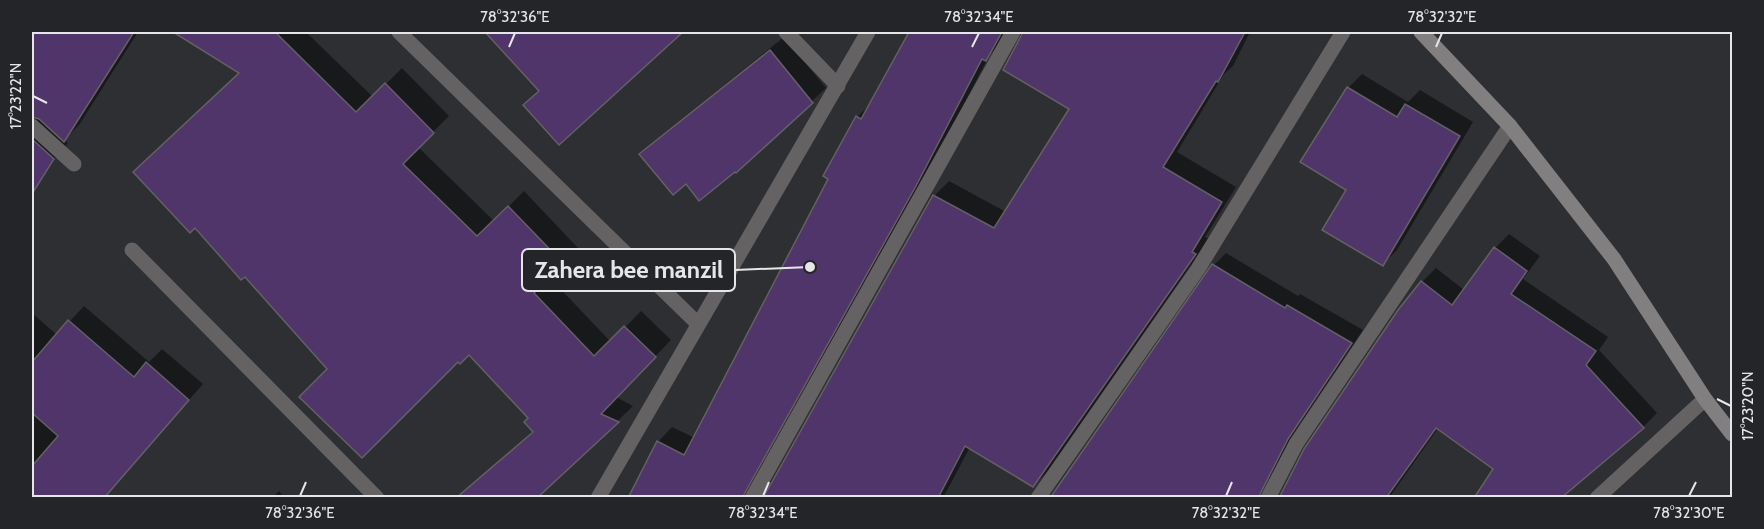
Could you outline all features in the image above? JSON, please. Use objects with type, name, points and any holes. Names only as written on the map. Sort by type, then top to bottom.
[{"type":"street","points":[[399,32],[697,323]]},
{"type":"street","points":[[786,32],[838,86]]},
{"type":"street","points":[[598,498],[697,323],[868,32]]},
{"type":"street","points":[[752,498],[1013,32]]},
{"type":"street","points":[[1038,498],[1198,269],[1343,32]]},
{"type":"street","points":[[1421,32],[1510,126],[1614,259],[1705,399],[1732,434]]},
{"type":"street","points":[[32,126],[74,164]]},
{"type":"street","points":[[1268,498],[1296,444],[1510,126]]},
{"type":"street","points":[[132,250],[376,498]]},
{"type":"street","points":[[1597,498],[1705,399]]},
{"type":"building","points":[[32,32],[134,32],[64,142],[39,119],[32,117]]},
{"type":"building","points":[[173,32],[275,32],[356,112],[385,83],[434,133],[403,164],[477,236],[508,206],[564,264],[534,293],[594,356],[624,326],[656,357],[601,414],[619,422],[537,498],[456,498],[533,432],[524,422],[528,418],[469,355],[460,364],[458,362],[362,458],[299,397],[327,369],[245,277],[241,280],[195,228],[190,233],[133,172],[239,73]]},
{"type":"building","points":[[485,32],[683,32],[559,145],[523,105],[539,91]]},
{"type":"building","points":[[909,32],[1002,32],[986,61],[982,59],[916,186],[742,498],[628,498],[657,441],[684,455],[828,179],[823,176],[856,116],[861,119]]},
{"type":"building","points":[[1023,32],[1245,32],[1218,82],[1216,81],[1163,167],[1222,202],[1192,252],[1196,254],[1033,487],[965,446],[938,498],[763,498],[933,195],[994,228],[1069,109],[1003,70]]},
{"type":"building","points":[[770,50],[813,103],[736,173],[699,201],[686,184],[673,195],[639,154]]},
{"type":"building","points":[[1347,87],[1397,117],[1405,104],[1460,136],[1383,266],[1322,230],[1346,190],[1300,162]]},
{"type":"building","points":[[32,139],[54,159],[32,194]]},
{"type":"building","points":[[1494,247],[1527,271],[1511,294],[1596,351],[1586,365],[1644,428],[1561,498],[1474,498],[1493,469],[1436,428],[1386,498],[1279,498],[1304,449],[1398,310],[1421,281],[1452,305]]},
{"type":"building","points":[[1212,264],[1285,308],[1287,305],[1352,343],[1288,439],[1258,498],[1050,498]]},
{"type":"building","points":[[68,320],[134,377],[146,362],[189,400],[104,498],[32,498],[32,466],[58,436],[32,413],[32,362]]},
{"type":"place","name":"Zahera bee manzil","points":[[810,267]]}]
